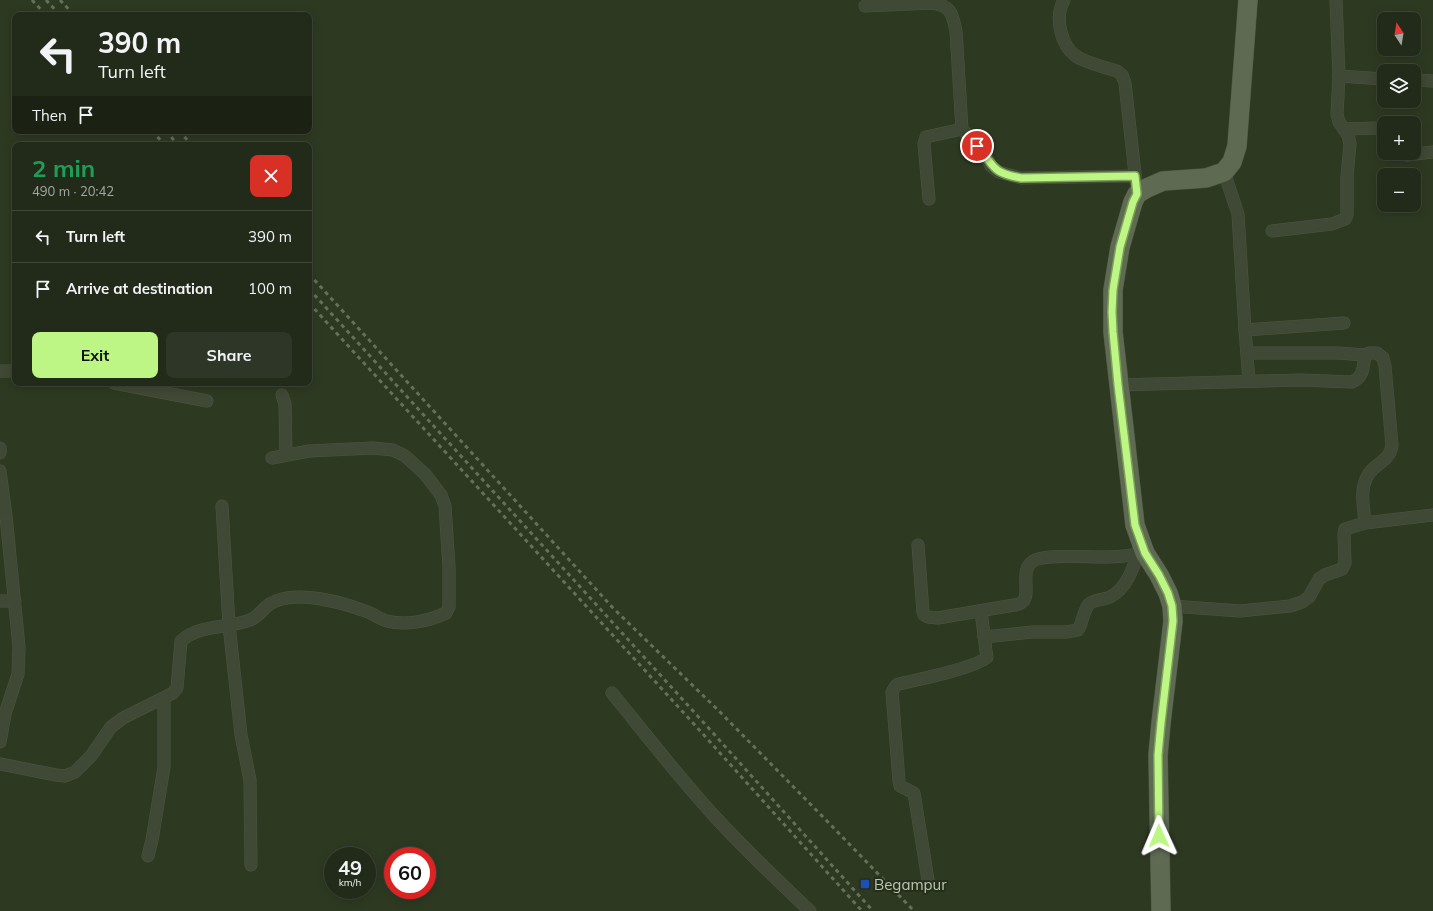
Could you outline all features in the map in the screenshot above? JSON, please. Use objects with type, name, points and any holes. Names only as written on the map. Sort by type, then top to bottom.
[{"type":"main road","points":[[1161,911],[1158,755],[1173,621],[1172,606],[1168,593],[1159,575],[1142,553],[1133,510],[1113,332],[1113,290],[1120,247],[1133,202],[1136,185],[1147,188],[1163,181],[1206,178],[1224,172],[1232,162],[1237,146],[1248,0]]},
{"type":"street","points":[[865,6],[932,3],[942,5],[948,10],[952,17],[956,31],[962,129],[984,153],[991,166],[999,172],[1021,178],[1136,185],[1125,83],[1122,75],[1117,71],[1079,58],[1070,49],[1062,35],[1059,18],[1061,5],[1064,0]]},
{"type":"street","points":[[1272,231],[1332,224],[1345,220],[1347,215],[1347,176],[1350,144],[1348,135],[1339,122],[1337,114],[1339,76],[1336,0]]},
{"type":"street","points":[[1339,76],[1377,79]]},
{"type":"street","points":[[1421,80],[1433,81]]},
{"type":"street","points":[[1344,129],[1377,128]]},
{"type":"street","points":[[929,199],[924,144],[926,137],[962,129]]},
{"type":"street","points":[[1421,153],[1433,152]]},
{"type":"street","points":[[1224,172],[1238,214],[1249,381]]},
{"type":"street","points":[[1245,330],[1344,322]]},
{"type":"street","points":[[1247,353],[1338,353],[1364,355],[1377,352],[1383,358],[1392,446],[1391,453],[1366,477],[1363,494],[1365,523]]},
{"type":"street","points":[[1118,385],[1301,380],[1352,382],[1358,379],[1362,372],[1364,355]]},
{"type":"street","points":[[0,371],[12,371]]},
{"type":"street","points":[[130,386],[207,401]]},
{"type":"street","points":[[282,395],[285,404],[286,455]]},
{"type":"street","points":[[0,448],[0,453]]},
{"type":"street","points":[[0,764],[56,776],[65,776],[75,772],[91,756],[111,727],[123,718],[173,693],[177,688],[181,641],[187,635],[196,631],[250,620],[258,615],[265,606],[283,598],[306,598],[329,601],[363,610],[376,615],[385,621],[395,623],[411,622],[438,617],[446,613],[449,607],[449,567],[444,506],[441,495],[420,470],[405,456],[393,450],[373,448],[309,451],[272,458]]},
{"type":"street","points":[[0,471],[19,647],[18,674],[5,714],[0,742]]},
{"type":"street","points":[[222,506],[229,624],[241,735],[250,780],[251,865]]},
{"type":"street","points":[[1172,606],[1240,611],[1290,606],[1302,602],[1309,597],[1319,579],[1325,575],[1342,569],[1345,563],[1345,529],[1365,523],[1433,515]]},
{"type":"street","points":[[918,545],[924,615],[938,618],[1022,603],[1026,598],[1026,569],[1034,560],[1061,557],[1109,558],[1142,553]]},
{"type":"street","points":[[984,637],[1032,632],[1066,632],[1078,630],[1082,624],[1088,605],[1109,598],[1116,593],[1131,573],[1142,553]]},
{"type":"street","points":[[0,601],[15,601]]},
{"type":"street","points":[[928,880],[914,793],[900,786],[899,781],[892,692],[898,684],[978,663],[986,657],[981,611]]},
{"type":"street","points":[[612,693],[674,770],[717,819],[810,911]]},
{"type":"street","points":[[148,856],[164,767],[164,698]]},
{"type":"railway","points":[[32,0],[43,12]]},
{"type":"railway","points":[[46,0],[57,12]]},
{"type":"railway","points":[[60,0],[71,12]]},
{"type":"railway","points":[[155,134],[162,142]]},
{"type":"railway","points":[[169,134],[175,142]]},
{"type":"railway","points":[[182,134],[189,142]]},
{"type":"railway","points":[[312,277],[613,608],[719,711],[914,911]]},
{"type":"railway","points":[[312,292],[873,911]]},
{"type":"railway","points":[[312,306],[693,723],[862,911]]},
{"type":"place","name":"Begampur","points":[[865,884]]},
{"type":"route","points":[[977,146],[984,153],[991,166],[999,172],[1021,178],[1135,176],[1137,194],[1133,202],[1120,247],[1113,290],[1112,312],[1123,428],[1135,525],[1145,553],[1159,575],[1168,593],[1172,606],[1173,621],[1158,755],[1159,836]]}]
